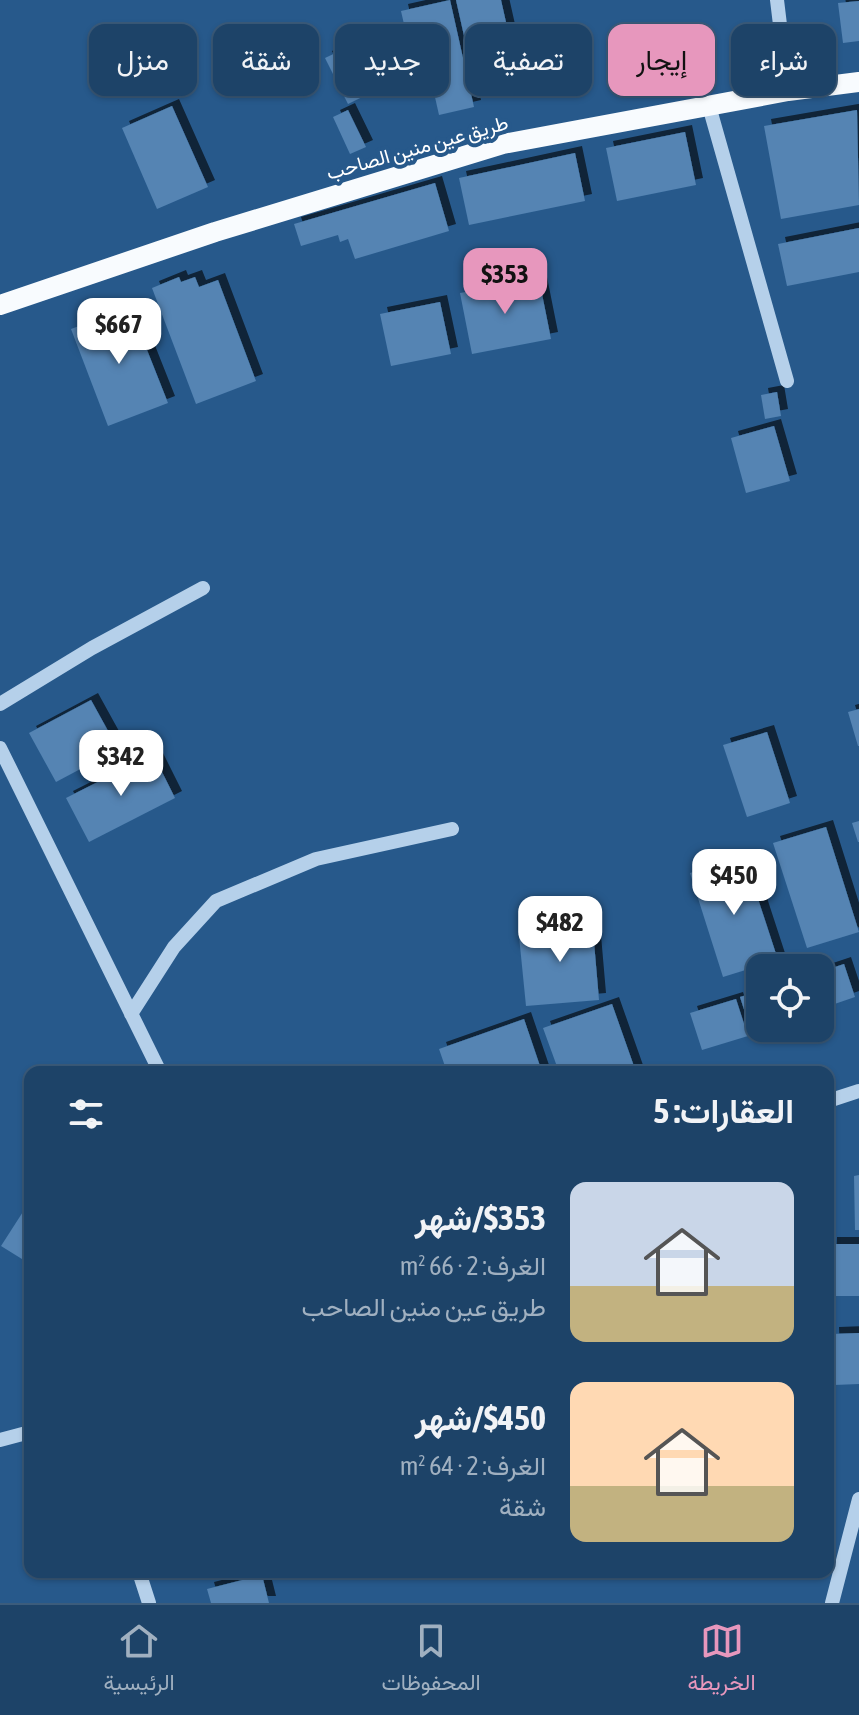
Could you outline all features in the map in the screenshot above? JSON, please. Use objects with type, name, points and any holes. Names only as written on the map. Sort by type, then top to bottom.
[{"type":"main road","name":"طريق عين منين الصاحب","points":[[836,85],[859,82]]},
{"type":"main road","name":"طريق عين منين الصاحب","points":[[0,305],[215,232],[503,144],[762,96]]},
{"type":"street","points":[[777,0],[780,24]]},
{"type":"street","points":[[709,106],[787,381]]},
{"type":"street","points":[[0,704],[92,648],[203,588]]},
{"type":"street","points":[[0,748],[157,1066]]},
{"type":"street","points":[[131,1014],[174,947],[216,901],[316,859],[452,829]]},
{"type":"street","points":[[834,1099],[859,1091]]},
{"type":"street","points":[[0,1440],[24,1434]]},
{"type":"street","points":[[832,1603],[859,1499]]},
{"type":"street","points":[[141,1578],[149,1603]]},
{"type":"building","points":[[450,0],[465,67],[465,96],[472,96],[474,107],[439,115],[435,96],[449,96],[449,24],[404,24],[401,11]]},
{"type":"building","points":[[456,0],[501,0],[506,24],[465,24],[465,40]]},
{"type":"building","points":[[859,1],[859,41],[843,43],[838,3]]},
{"type":"building","points":[[335,53],[335,78],[325,58]]},
{"type":"building","points":[[344,96],[364,96],[348,104]]},
{"type":"building","points":[[172,106],[208,187],[157,209],[122,128]]},
{"type":"building","points":[[348,110],[366,147],[350,154],[333,117]]},
{"type":"building","points":[[857,110],[859,205],[781,219],[764,126]]},
{"type":"building","points":[[685,132],[696,185],[617,201],[606,148]]},
{"type":"building","points":[[575,153],[585,201],[469,225],[459,178]]},
{"type":"building","points":[[435,183],[449,231],[355,259],[348,239],[340,242],[338,235],[301,246],[294,224]]},
{"type":"building","points":[[859,228],[859,272],[787,286],[778,244]]},
{"type":"building","points":[[179,277],[181,282],[195,277],[199,287],[218,280],[256,381],[196,404],[152,288]]},
{"type":"building","points":[[539,279],[551,339],[472,354],[460,293]]},
{"type":"building","points":[[440,302],[451,354],[391,366],[380,314]]},
{"type":"building","points":[[130,307],[168,403],[108,426],[71,329]]},
{"type":"building","points":[[777,392],[781,416],[765,419],[761,395]]},
{"type":"building","points":[[774,426],[790,481],[746,493],[731,438]]},
{"type":"building","points":[[91,700],[118,749],[56,782],[29,733]]},
{"type":"building","points":[[859,709],[859,746],[858,746],[848,712]]},
{"type":"building","points":[[767,732],[790,803],[747,817],[723,745]]},
{"type":"building","points":[[153,754],[175,798],[89,842],[66,798]]},
{"type":"building","points":[[859,821],[859,842],[858,842],[852,823]]},
{"type":"building","points":[[826,827],[859,932],[807,948],[773,843]]},
{"type":"building","points":[[744,856],[776,954],[746,954],[746,970],[723,977],[690,873]]},
{"type":"building","points":[[592,919],[599,1000],[526,1006],[519,936],[533,935],[532,925]]},
{"type":"building","points":[[844,964],[855,997],[834,1004],[834,967]]},
{"type":"building","points":[[746,995],[746,1016],[740,997]]},
{"type":"building","points":[[736,999],[746,1037],[702,1050],[690,1013]]},
{"type":"building","points":[[612,1004],[634,1066],[557,1066],[543,1028]]},
{"type":"building","points":[[524,1019],[540,1066],[445,1066],[439,1049]]},
{"type":"building","points":[[859,1175],[859,1230],[855,1230],[854,1176]]},
{"type":"building","points":[[24,1210],[24,1260],[1,1246]]},
{"type":"building","points":[[834,1244],[859,1244],[859,1296],[834,1296]]},
{"type":"building","points":[[859,1333],[859,1384],[834,1385],[834,1334]]},
{"type":"building","points":[[250,1578],[263,1578],[269,1603],[211,1603],[207,1589]]}]
